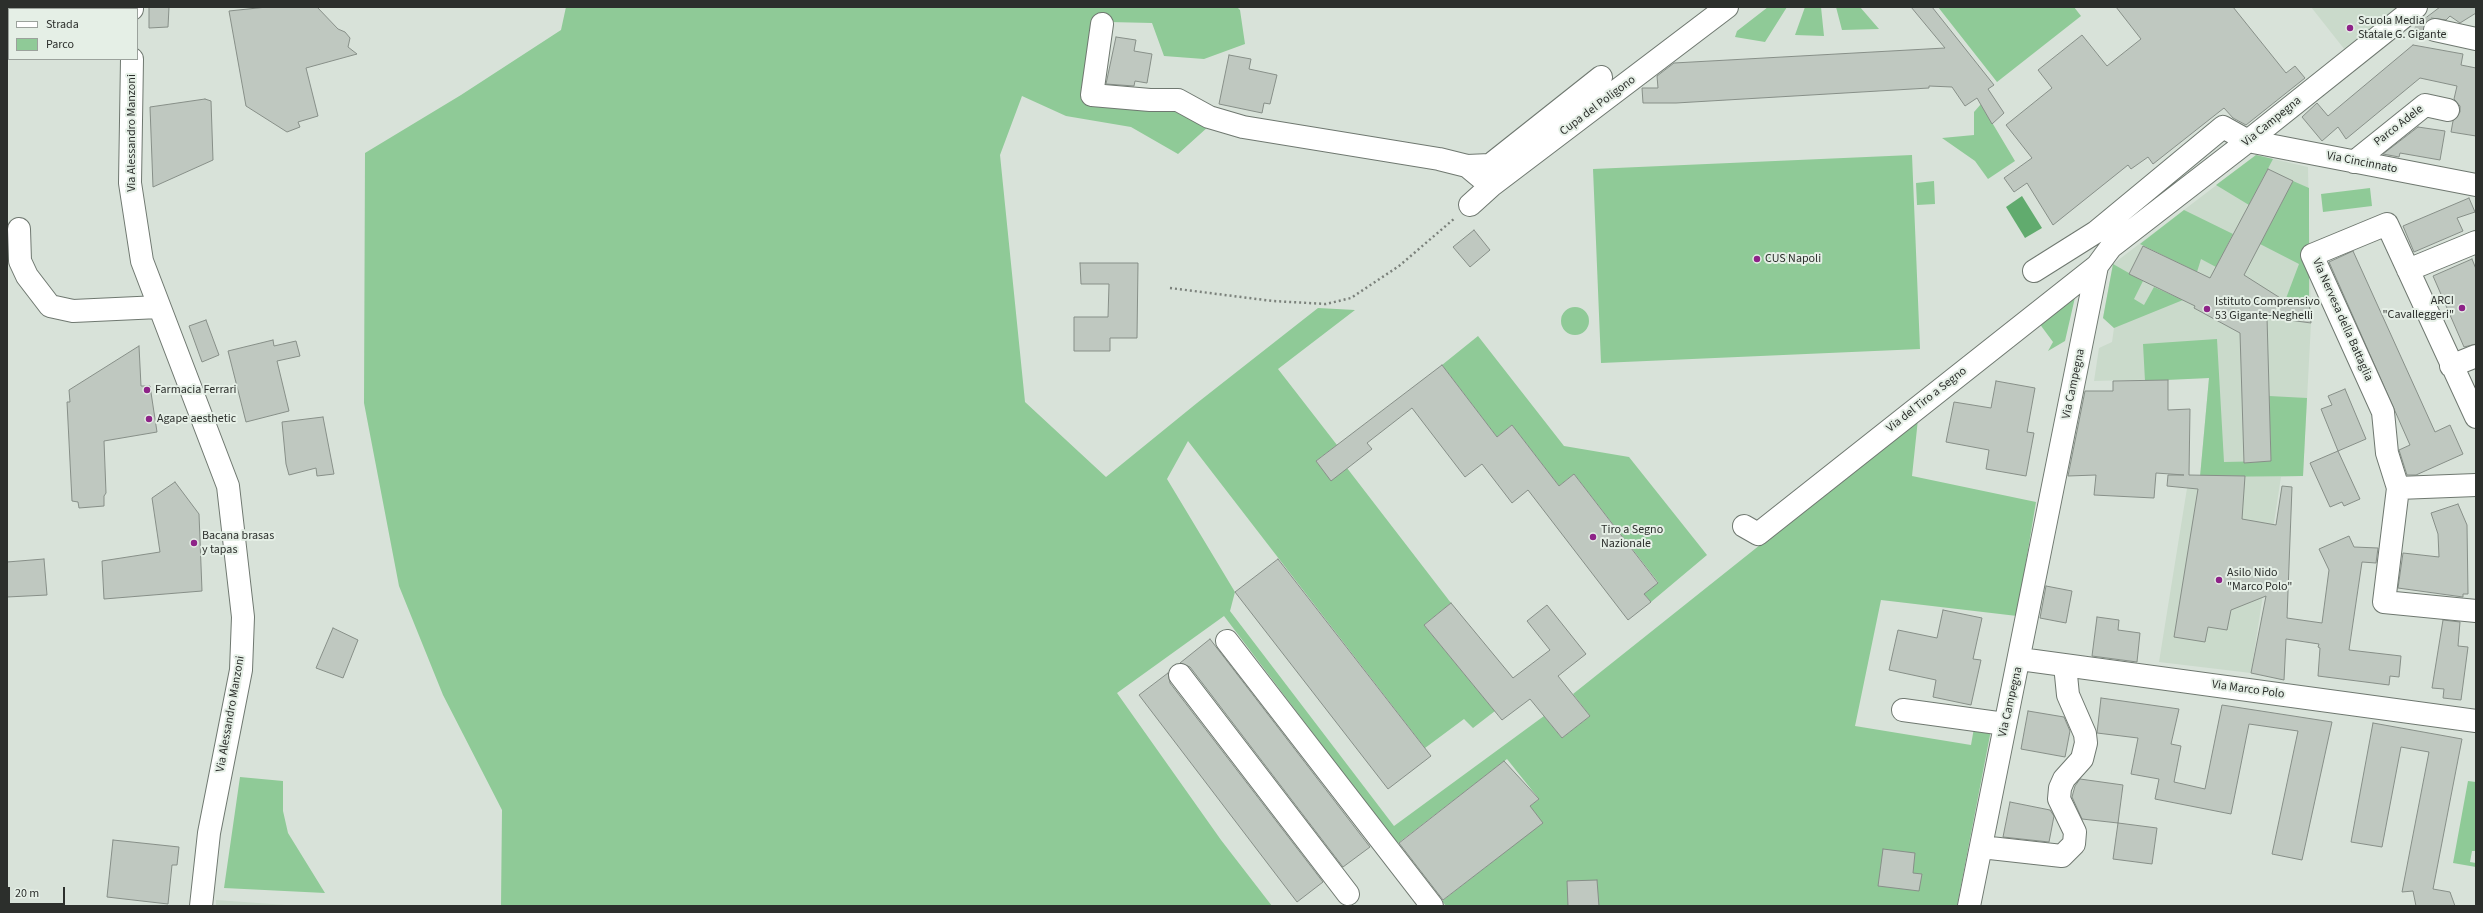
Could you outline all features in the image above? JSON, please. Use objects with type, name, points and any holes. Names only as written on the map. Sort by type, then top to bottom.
[{"type":"street","name":"Cupa del Poligono","points":[[1470,205],[1491,186],[1726,7]]},
{"type":"street","points":[[2416,21],[2476,38]]},
{"type":"street","name":"Via Campegna","points":[[1969,906],[2005,724],[2020,659],[2043,532],[2084,335],[2090,290],[2097,266],[2112,247],[2248,141],[2416,21]]},
{"type":"street","points":[[1102,24],[1092,95],[1150,100],[1178,100],[1209,117],[1243,127],[1439,159],[1467,166],[1490,164],[1601,77]]},
{"type":"street","name":"Via Alessandro Manzoni","points":[[132,60],[130,183],[142,261],[228,486],[243,618],[241,670],[209,833],[200,906]]},
{"type":"street","name":"Parco Adele","points":[[2354,162],[2425,104],[2448,110]]},
{"type":"street","name":"Via Cincinnato","points":[[2034,271],[2096,232],[2223,127],[2248,141],[2476,185]]},
{"type":"street","points":[[1467,166],[1491,186]]},
{"type":"street","name":"Via Nervesa della Battaglia","points":[[2475,414],[2451,366],[2387,224],[2312,255],[2383,412],[2387,452],[2398,488],[2384,602],[2476,611]]},
{"type":"street","points":[[19,229],[20,261],[27,276],[50,306],[73,311],[159,307]]},
{"type":"street","points":[[2408,270],[2476,242]]},
{"type":"street","name":"Via del Tiro a Segno","points":[[1751,530],[2097,266]]},
{"type":"street","points":[[2451,366],[2476,356]]},
{"type":"street","points":[[2398,488],[2476,486]]},
{"type":"street","points":[[1227,641],[1432,906]]},
{"type":"street","name":"Via Marco Polo","points":[[2020,659],[2476,721]]},
{"type":"street","points":[[1981,847],[2062,856],[2074,844],[2074,832],[2059,799],[2060,788],[2066,776],[2082,759],[2086,743],[2085,734],[2068,695],[2065,665]]},
{"type":"street","points":[[1180,675],[1348,894]]},
{"type":"street","points":[[1903,710],[2005,724]]},
{"type":"path","points":[[1170,288],[1280,301],[1326,304],[1351,298],[1399,266],[1470,205]]},
{"type":"shaded area","name":"Scuola Media Statale G. Gigante","points":[[2311,7],[2399,7],[2345,50]]},
{"type":"shaded area","name":"Istituto Comprensivo 53 Gigante-Neghelli","points":[[2256,155],[2308,167],[2311,323],[2303,476],[2281,477],[2251,673],[2159,662],[2189,476],[2200,476],[2209,378],[2094,381],[2099,348],[2112,342],[2114,328],[2103,318],[2113,264]]},
{"type":"shaded area","points":[[2022,196],[2042,228],[2025,238],[2006,207]]},
{"type":"shaded area","points":[[216,900],[300,906],[216,906]]},
{"type":"green space","points":[[566,7],[1237,7],[1240,10],[1245,44],[1204,59],[1164,56],[1152,23],[1109,22],[1087,98],[1161,106],[1209,126],[1178,154],[1131,127],[1066,116],[1022,96],[1000,155],[1025,402],[1106,477],[1318,308],[1355,310],[1278,369],[1337,445],[1316,461],[1331,480],[1347,468],[1451,603],[1424,625],[1495,711],[1473,728],[1464,719],[1425,748],[1188,441],[1167,479],[1235,592],[1230,611],[1394,826],[1544,716],[1562,738],[1590,716],[1573,694],[1918,419],[1912,476],[2036,502],[2017,616],[1881,600],[1855,726],[1971,745],[1974,728],[1991,730],[1957,906],[1446,906],[1442,901],[1542,823],[1530,806],[1539,799],[1507,759],[1397,844],[1224,616],[1117,693],[1221,840],[1272,906],[501,906],[502,810],[443,695],[399,586],[364,403],[365,153],[461,95],[561,30]]},
{"type":"green space","points":[[1768,7],[1787,7],[1765,42],[1735,37],[1737,31]]},
{"type":"green space","points":[[1805,7],[1821,7],[1824,36],[1795,35]]},
{"type":"green space","points":[[1836,7],[1860,7],[1879,29],[1842,30]]},
{"type":"green space","points":[[1938,7],[2074,7],[2081,16],[1997,82]]},
{"type":"green space","points":[[1981,104],[2015,161],[1988,179],[1975,161],[1942,138],[1974,135],[1974,112]]},
{"type":"green space","name":"CUS Napoli","points":[[1912,155],[1920,349],[1601,363],[1593,169]]},
{"type":"green space","points":[[2256,155],[2273,159],[2249,205],[2216,185]]},
{"type":"green space","points":[[1934,181],[1935,204],[1917,205],[1916,183]]},
{"type":"green space","points":[[2293,181],[2309,188],[2309,300],[2285,301],[2299,264],[2260,244]]},
{"type":"green space","points":[[2370,188],[2372,206],[2323,212],[2321,194]]},
{"type":"green space","points":[[2184,210],[2233,234],[2216,267],[2201,259],[2197,272],[2140,244]]},
{"type":"green space","points":[[2113,264],[2143,281],[2134,299],[2144,305],[2154,287],[2183,300],[2114,328],[2103,318]]},
{"type":"green space","points":[[2076,293],[2065,341],[2048,351],[2053,342],[2039,323]]},
{"type":"green space","points":[[1575,307],[1585,311],[1589,321],[1585,331],[1575,335],[1565,331],[1561,321],[1565,311]]},
{"type":"green space","points":[[1478,336],[1564,446],[1629,457],[1707,555],[1651,602],[1644,594],[1658,582],[1574,474],[1559,486],[1512,425],[1497,437],[1442,365]]},
{"type":"green space","points":[[2217,339],[2224,462],[2271,461],[2269,396],[2307,398],[2303,476],[2200,477],[2209,378],[2145,381],[2143,344]]},
{"type":"green space","points":[[240,777],[283,781],[283,811],[288,833],[325,893],[224,888]]},
{"type":"green space","points":[[2468,781],[2476,782],[2476,851],[2472,851],[2470,862],[2476,863],[2476,867],[2453,863]]},
{"type":"building","points":[[149,7],[169,7],[168,27],[149,28]]},
{"type":"building","points":[[267,7],[317,7],[338,29],[345,32],[350,38],[348,47],[357,54],[306,68],[318,116],[298,122],[300,127],[287,132],[246,106],[229,11]]},
{"type":"building","points":[[1911,7],[1932,7],[1994,85],[1988,89],[2004,113],[1992,124],[1977,98],[1965,106],[1952,87],[1929,86],[1929,88],[1676,103],[1643,103],[1642,88],[1658,88],[1657,76],[1674,63],[1945,48]]},
{"type":"building","points":[[2116,7],[2233,7],[2286,73],[2295,66],[2305,78],[2246,125],[2233,118],[2224,108],[2153,164],[2148,157],[2131,169],[2128,165],[2053,225],[2027,183],[2014,192],[2004,178],[2032,158],[2006,125],[2052,88],[2038,70],[2082,35],[2107,66],[2141,39]]},
{"type":"building","points":[[2440,7],[2476,7],[2476,13],[2460,23],[2450,16],[2446,20],[2431,18],[2423,28],[2415,26]]},
{"type":"building","points":[[1116,37],[1136,40],[1134,51],[1152,54],[1147,83],[1135,81],[1134,86],[1106,84]]},
{"type":"building","points":[[2413,45],[2463,54],[2461,65],[2476,68],[2476,136],[2451,132],[2453,121],[2460,112],[2460,106],[2454,99],[2457,86],[2420,78],[2346,139],[2338,127],[2322,141],[2302,117],[2317,103],[2328,116]]},
{"type":"building","points":[[1229,55],[1251,59],[1249,69],[1277,75],[1270,104],[1264,103],[1262,113],[1219,104]]},
{"type":"building","points":[[205,99],[211,101],[213,160],[153,187],[150,107]]},
{"type":"building","points":[[2418,127],[2445,131],[2440,160],[2400,153],[2399,157],[2383,154]]},
{"type":"building","points":[[2268,169],[2293,181],[2244,275],[2285,301],[2309,300],[2311,323],[2267,317],[2271,461],[2244,463],[2240,333],[2194,308],[2195,306],[2129,274],[2143,246],[2210,278]]},
{"type":"building","points":[[2469,198],[2475,212],[2457,218],[2463,231],[2414,252],[2403,226]]},
{"type":"building","points":[[1474,230],[1490,250],[1470,267],[1453,247]]},
{"type":"building","points":[[2353,251],[2435,432],[2450,425],[2463,454],[2416,475],[2407,475],[2399,450],[2410,445],[2329,262]]},
{"type":"building","name":"ARCI \"Cavalleggeri\"","points":[[2472,259],[2476,269],[2476,344],[2464,347],[2433,276]]},
{"type":"building","points":[[1080,263],[1138,263],[1137,338],[1110,338],[1110,351],[1074,351],[1074,317],[1108,317],[1109,284],[1081,284]]},
{"type":"building","points":[[206,320],[219,355],[202,362],[189,326]]},
{"type":"building","points":[[273,340],[274,346],[296,341],[300,356],[277,361],[289,411],[246,422],[228,351]]},
{"type":"building","points":[[139,346],[141,386],[150,386],[157,432],[104,441],[106,493],[104,496],[104,506],[79,508],[78,502],[72,501],[67,402],[70,402],[69,390]]},
{"type":"building","points":[[1442,365],[1497,437],[1512,425],[1559,486],[1574,474],[1658,583],[1644,594],[1651,602],[1628,620],[1528,490],[1512,503],[1482,464],[1465,477],[1412,408],[1367,443],[1372,449],[1331,481],[1316,461]]},
{"type":"building","points":[[2168,380],[2168,410],[2190,409],[2189,475],[2245,476],[2242,519],[2276,525],[2282,486],[2292,487],[2287,618],[2322,623],[2329,570],[2319,549],[2349,536],[2354,547],[2378,548],[2376,563],[2362,562],[2349,650],[2401,656],[2399,677],[2390,676],[2389,685],[2318,676],[2319,644],[2286,639],[2284,680],[2251,673],[2266,596],[2231,610],[2227,630],[2208,627],[2205,642],[2174,637],[2198,489],[2167,486],[2168,475],[2184,475],[2156,473],[2154,498],[2094,495],[2096,475],[2068,476],[2085,391],[2113,391],[2113,381]]},
{"type":"building","points":[[1996,381],[2035,388],[2027,432],[2034,433],[2026,476],[1986,469],[1989,450],[1946,442],[1954,402],[1991,408]]},
{"type":"building","points":[[2345,389],[2366,439],[2338,451],[2321,409],[2332,405],[2328,396]]},
{"type":"building","points":[[323,417],[334,474],[317,476],[316,468],[289,475],[286,464],[282,422]]},
{"type":"building","points":[[2338,451],[2360,499],[2344,506],[2342,502],[2330,507],[2310,463]]},
{"type":"building","points":[[175,482],[199,514],[202,591],[104,599],[102,561],[160,552],[152,498]]},
{"type":"building","points":[[2458,504],[2467,525],[2468,594],[2463,594],[2463,597],[2398,588],[2403,553],[2439,557],[2438,534],[2431,513]]},
{"type":"building","points":[[44,559],[47,595],[7,597],[7,562]]},
{"type":"building","points":[[1278,559],[1431,756],[1388,789],[1235,592]]},
{"type":"building","points":[[2046,586],[2072,591],[2066,623],[2040,618]]},
{"type":"building","points":[[1451,603],[1513,678],[1550,650],[1527,621],[1547,605],[1586,654],[1558,676],[1590,716],[1562,738],[1530,699],[1502,720],[1424,625]]},
{"type":"building","points":[[1943,610],[1982,618],[1973,659],[1981,660],[1971,705],[1933,697],[1936,680],[1889,670],[1898,630],[1937,638]]},
{"type":"building","points":[[2097,617],[2119,620],[2118,630],[2140,633],[2137,662],[2092,656]]},
{"type":"building","points":[[2443,620],[2460,622],[2458,646],[2468,647],[2461,700],[2443,698],[2444,689],[2432,688]]},
{"type":"building","points":[[333,628],[358,640],[343,678],[316,668]]},
{"type":"building","points":[[1210,639],[1370,847],[1343,867],[1190,667],[1180,663]]},
{"type":"building","points":[[1168,673],[1170,683],[1323,882],[1297,902],[1139,695]]},
{"type":"building","points":[[2101,698],[2179,709],[2171,744],[2181,746],[2174,782],[2205,789],[2222,705],[2332,722],[2302,860],[2272,854],[2298,731],[2249,724],[2231,814],[2155,799],[2159,779],[2131,774],[2138,738],[2097,733]]},
{"type":"building","points":[[2028,711],[2064,717],[2070,731],[2065,757],[2021,749]]},
{"type":"building","points":[[2373,723],[2462,739],[2433,889],[2450,892],[2455,906],[2416,906],[2413,891],[2402,892],[2429,752],[2401,747],[2382,847],[2351,842]]},
{"type":"building","points":[[1504,761],[1539,799],[1530,806],[1543,823],[1443,900],[1399,843]]},
{"type":"building","points":[[2080,779],[2123,785],[2118,823],[2082,819],[2072,797],[2075,786]]},
{"type":"building","points":[[2010,802],[2050,810],[2054,816],[2049,842],[2003,837]]},
{"type":"building","points":[[2118,823],[2157,828],[2152,864],[2113,859]]},
{"type":"building","points":[[113,840],[179,847],[177,865],[172,865],[168,904],[107,897]]},
{"type":"building","points":[[1883,849],[1915,853],[1913,873],[1922,874],[1919,891],[1878,886]]},
{"type":"building","points":[[1597,880],[1599,906],[1568,906],[1567,881]]},
{"type":"tunnel","points":[[2415,26],[2435,30]]},
{"type":"place","name":"Scuola Media Statale G. Gigante","points":[[2350,28]]},
{"type":"place","name":"CUS Napoli","points":[[1757,259]]},
{"type":"place","name":"ARCI \"Cavalleggeri\"","points":[[2462,308]]},
{"type":"place","name":"Istituto Comprensivo 53 Gigante-Neghelli","points":[[2207,309]]},
{"type":"place","name":"Farmacia Ferrari","points":[[147,390]]},
{"type":"place","name":"Agape aesthetic","points":[[149,419]]},
{"type":"place","name":"Tiro a Segno Nazionale","points":[[1593,537]]},
{"type":"place","name":"Bacana brasas y tapas","points":[[194,543]]},
{"type":"place","name":"Asilo Nido \"Marco Polo\"","points":[[2219,580]]}]
